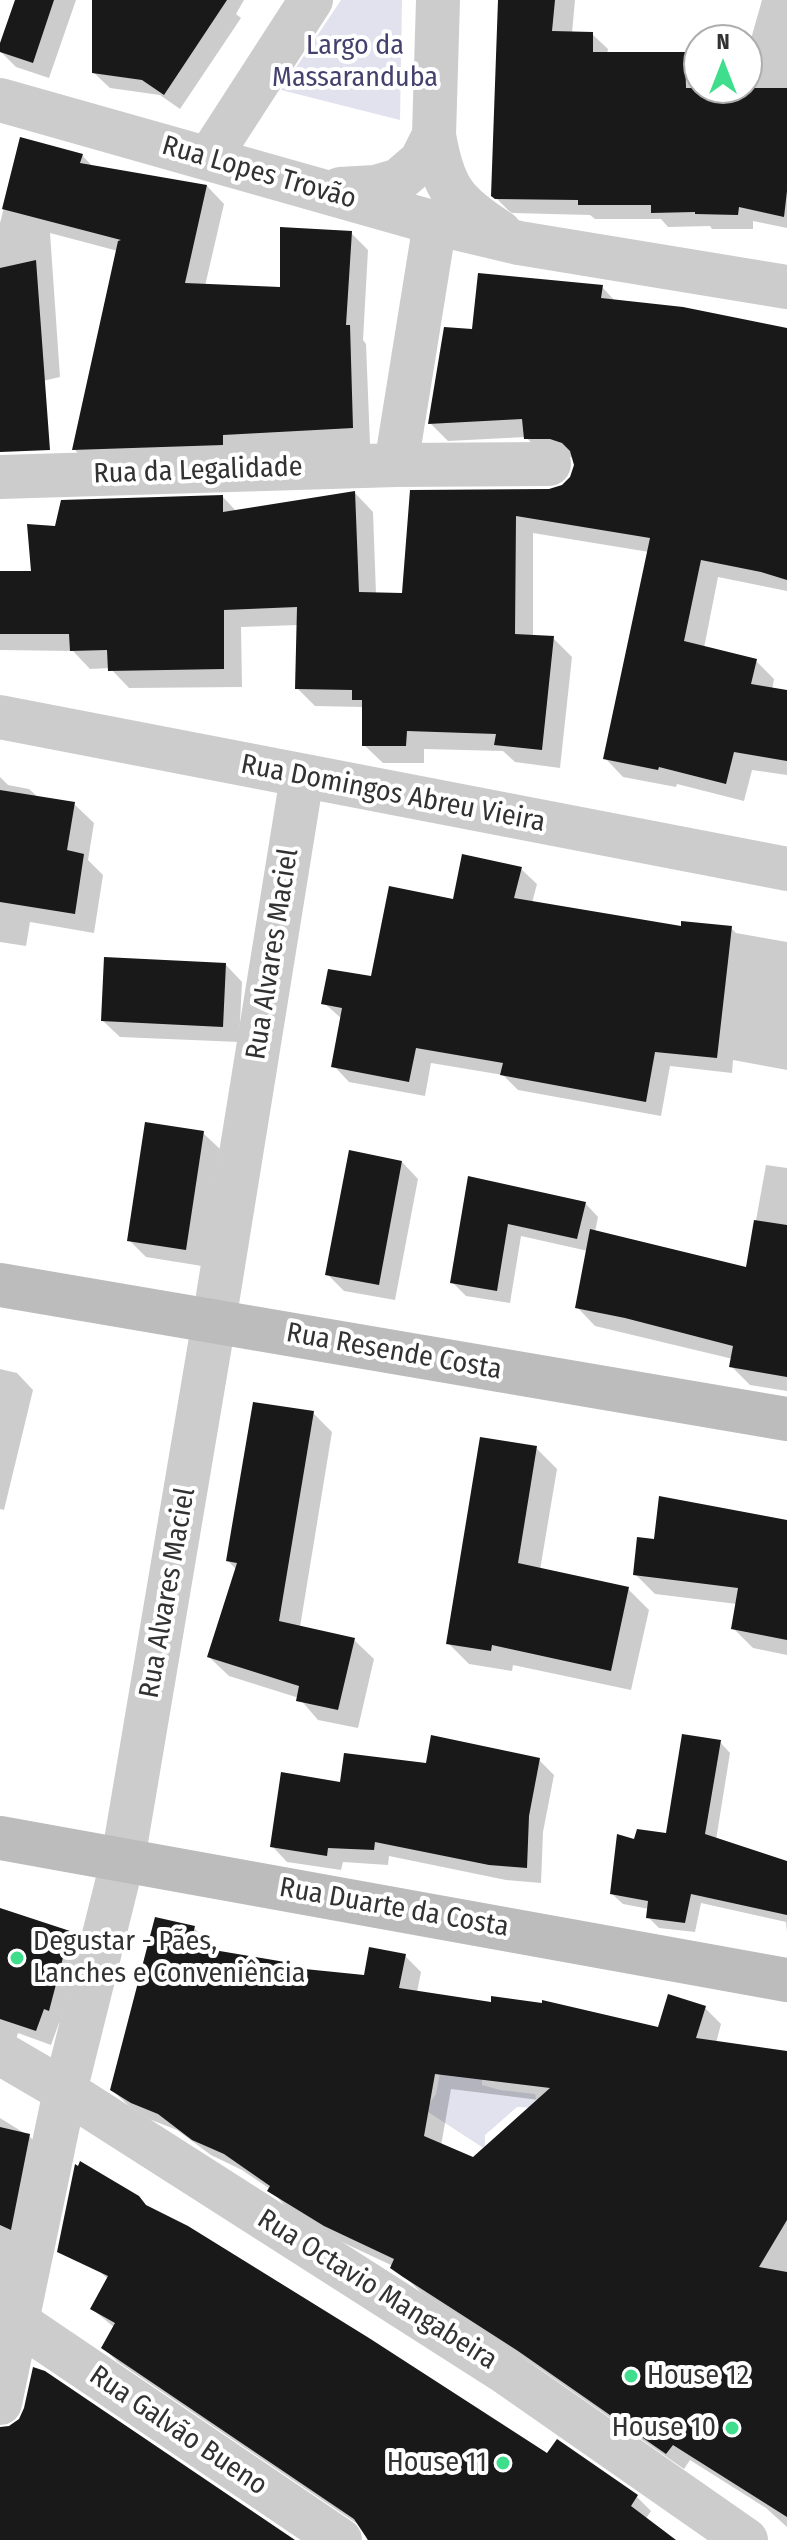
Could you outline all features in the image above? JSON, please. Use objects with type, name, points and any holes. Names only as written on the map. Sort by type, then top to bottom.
[{"type":"main road","name":"Rua Resende Costa","points":[[0,1285],[787,1419]]},
{"type":"main road","name":"Rua Duarte da Costa","points":[[0,1838],[787,1980]]},
{"type":"street","points":[[209,158],[311,0]]},
{"type":"street","points":[[321,190],[375,187],[399,180],[421,161],[434,135],[438,0]]},
{"type":"street","name":"Rua Lopes Trovão","points":[[0,100],[435,223],[519,243],[787,287]]},
{"type":"street","name":"Rua Lopes Trovão","points":[[434,135],[439,164],[450,192],[474,216],[519,243]]},
{"type":"street","points":[[396,465],[435,223]]},
{"type":"street","name":"Rua da Legalidade","points":[[0,477],[396,465],[549,464]]},
{"type":"street","name":"Rua Domingos Abreu Vieira","points":[[0,717],[787,869]]},
{"type":"street","name":"Rua Alvares Maciel","points":[[0,2403],[65,2091],[123,1859],[302,777]]},
{"type":"street","name":"Rua Octavio Mangabeira","points":[[0,2053],[65,2091],[505,2372],[746,2540]]},
{"type":"street","name":"Rua Galvão Bueno","points":[[16,2321],[340,2540]]},
{"type":"green space","name":"Largo da Massaranduba","points":[[341,0],[402,0],[400,120],[281,90]]},
{"type":"green space","points":[[447,2036],[481,2043],[482,2085],[535,2094],[538,2108],[517,2107],[485,2135],[485,2149],[425,2110],[436,2094]]},
{"type":"building","points":[[15,0],[54,0],[33,63],[0,52],[0,43]]},
{"type":"building","points":[[92,0],[227,0],[164,95],[142,80],[92,73]]},
{"type":"building","points":[[498,0],[555,0],[552,31],[593,32],[593,52],[683,52],[683,104],[763,104],[763,88],[787,88],[784,217],[739,207],[738,215],[651,213],[651,205],[578,205],[578,200],[495,199],[491,196]]},
{"type":"building","points":[[20,137],[83,154],[80,163],[207,185],[185,283],[280,287],[280,227],[352,231],[346,325],[350,325],[353,428],[223,435],[223,445],[72,450],[118,241],[121,240],[2,209]]},
{"type":"building","points":[[36,260],[50,450],[0,452],[0,268]]},
{"type":"building","points":[[478,273],[603,285],[601,298],[683,307],[787,328],[787,580],[701,560],[684,641],[757,659],[751,684],[787,690],[787,761],[734,752],[726,784],[659,767],[658,770],[603,759],[650,538],[516,516],[515,634],[554,636],[542,750],[494,745],[496,734],[407,731],[406,746],[362,746],[362,700],[352,700],[352,690],[295,689],[297,607],[224,610],[224,669],[108,671],[107,650],[70,651],[69,634],[0,634],[0,571],[31,571],[27,524],[55,526],[61,500],[223,495],[223,512],[355,491],[359,592],[402,593],[410,490],[549,489],[562,485],[570,477],[574,465],[570,451],[562,443],[550,439],[524,439],[522,419],[428,424],[444,327],[472,329]]},
{"type":"building","points":[[0,790],[75,802],[67,850],[84,854],[75,914],[0,902]]},
{"type":"building","points":[[462,854],[522,867],[514,898],[681,926],[681,921],[732,926],[717,1058],[655,1052],[646,1102],[500,1075],[503,1063],[416,1048],[409,1082],[331,1067],[342,1008],[321,1004],[328,969],[371,976],[389,886],[453,899]]},
{"type":"building","points":[[104,957],[226,963],[223,1027],[101,1021]]},
{"type":"building","points":[[145,1122],[204,1131],[186,1250],[127,1241]]},
{"type":"building","points":[[349,1150],[402,1161],[379,1285],[325,1275]]},
{"type":"building","points":[[468,1176],[586,1202],[577,1239],[508,1224],[497,1291],[450,1283]]},
{"type":"building","points":[[754,1220],[787,1225],[787,1377],[729,1367],[733,1346],[575,1308],[590,1229],[746,1267]]},
{"type":"building","points":[[253,1402],[314,1411],[279,1621],[355,1638],[338,1710],[296,1701],[299,1686],[207,1657],[237,1563],[226,1561]]},
{"type":"building","points":[[480,1437],[537,1446],[518,1563],[629,1587],[611,1671],[492,1645],[491,1651],[446,1644]]},
{"type":"building","points":[[659,1496],[787,1520],[787,1640],[731,1629],[738,1588],[633,1575],[637,1537],[654,1539]]},
{"type":"building","points":[[682,1734],[721,1740],[705,1834],[787,1861],[787,1915],[691,1894],[685,1923],[646,1918],[648,1901],[610,1894],[617,1834],[634,1839],[637,1829],[666,1833]]},
{"type":"building","points":[[431,1735],[540,1758],[529,1816],[527,1868],[489,1865],[375,1842],[374,1850],[328,1848],[327,1856],[270,1847],[281,1772],[340,1782],[344,1753],[426,1763]]},
{"type":"building","points":[[0,1908],[70,1931],[49,2011],[44,2009],[36,2031],[0,2019]]},
{"type":"building","points":[[155,1917],[195,1926],[190,1946],[285,1962],[285,1967],[364,1975],[369,1947],[406,1954],[399,1988],[491,2002],[491,1996],[542,2003],[542,2000],[658,2027],[668,1994],[706,2006],[696,2038],[787,2051],[787,2220],[759,2267],[787,2272],[787,2517],[673,2445],[666,2454],[518,2351],[390,2268],[394,2259],[324,2226],[267,2191],[270,2186],[224,2154],[192,2140],[158,2114],[110,2090]],"holes":[[[435,2074],[550,2088],[473,2157],[424,2136]]]},
{"type":"building","points":[[0,2127],[30,2134],[11,2230],[0,2225]]},
{"type":"building","points":[[80,2161],[139,2196],[146,2205],[188,2226],[369,2338],[547,2453],[557,2439],[638,2495],[631,2506],[676,2540],[368,2540],[354,2519],[101,2348],[115,2323],[90,2309],[108,2276],[57,2252],[75,2164],[78,2166]]},
{"type":"building","points":[[33,2367],[45,2371],[295,2540],[0,2540],[0,2427],[9,2426],[19,2419]]},
{"type":"place","name":"Degustar - Pães, Lanches e Conveniência","points":[[17,1958]]},
{"type":"place","name":"House 12","points":[[631,2376]]},
{"type":"place","name":"House 10","points":[[732,2428]]},
{"type":"place","name":"House 11","points":[[503,2463]]}]
